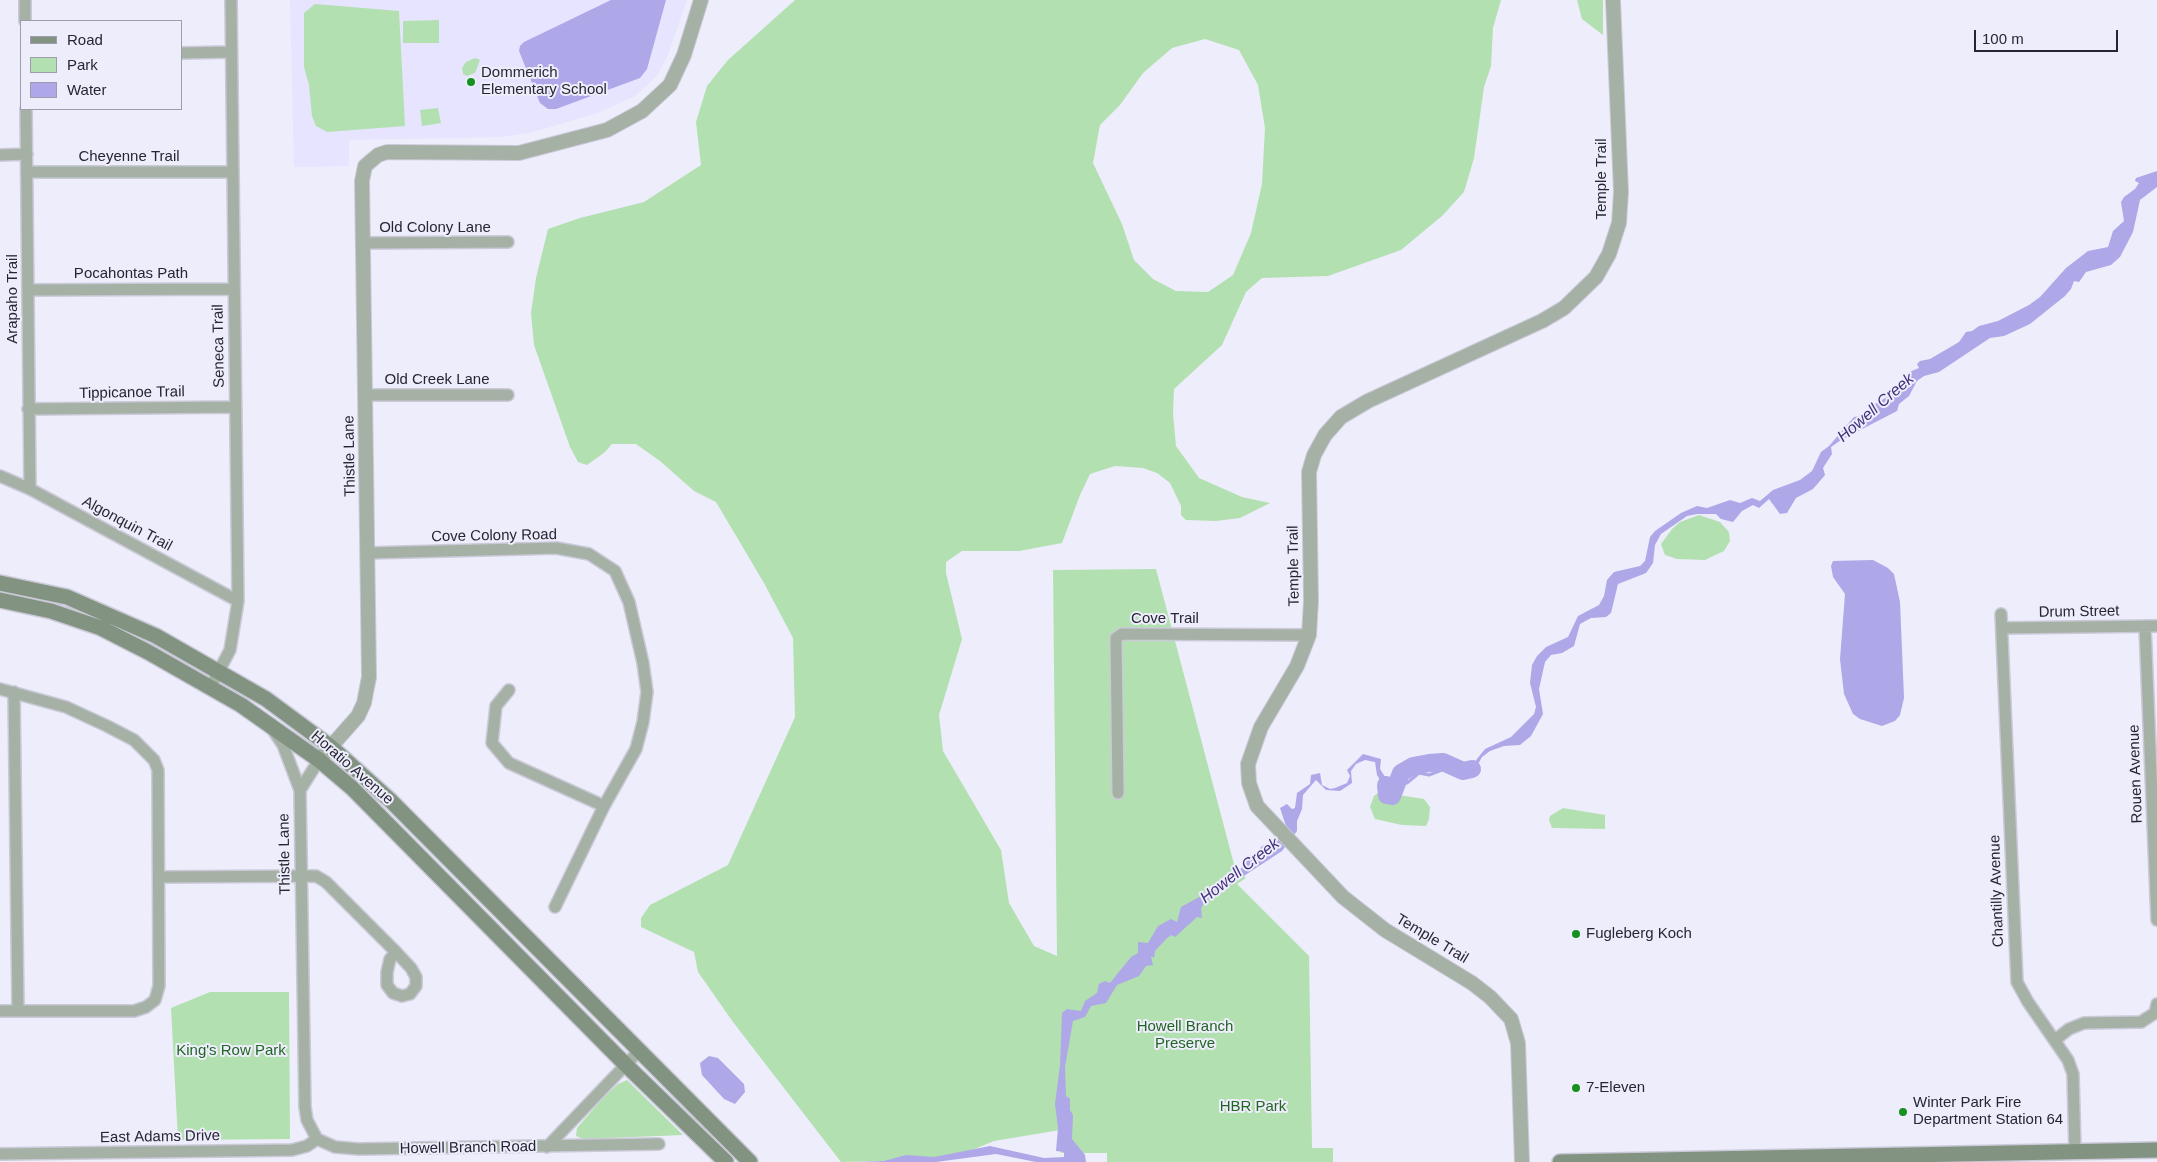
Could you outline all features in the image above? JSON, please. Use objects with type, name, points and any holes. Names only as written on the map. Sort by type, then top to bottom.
[{"type":"main road","name":"Horatio Avenue","points":[[0,583],[66,597],[156,636],[266,699],[331,746],[392,801],[639,1051]]},
{"type":"main road","name":"Horatio Avenue","points":[[0,600],[51,610],[101,628],[211,686],[319,760],[352,788],[626,1065]]},
{"type":"main road","points":[[474,911],[488,898]]},
{"type":"main road","points":[[639,1051],[750,1162]]},
{"type":"main road","points":[[626,1065],[726,1162]]},
{"type":"main road","points":[[1560,1162],[1881,1158],[2157,1150]]},
{"type":"street","points":[[25,0],[25,20]]},
{"type":"street","name":"Seneca Trail","points":[[211,686],[234,636],[238,601],[231,0]]},
{"type":"street","name":"Thistle Lane","points":[[317,1139],[307,1120],[305,1107],[300,790],[319,760],[358,716],[366,694],[369,676],[363,172],[369,162],[378,155],[387,152],[519,153],[607,130],[642,111],[670,85],[684,55],[701,0]]},
{"type":"street","name":"Temple Trail","points":[[1522,1162],[1518,1043],[1511,1019],[1490,997],[1472,983],[1358,911],[1264,814],[1254,799],[1249,783],[1248,764],[1261,727],[1297,666],[1309,635],[1311,601],[1309,479],[1312,461],[1325,435],[1342,417],[1368,400],[1542,321],[1564,308],[1596,278],[1609,254],[1619,223],[1621,192],[1613,0]]},
{"type":"street","points":[[182,53],[231,52]]},
{"type":"street","name":"Arapaho Trail","points":[[26,110],[30,489]]},
{"type":"street","points":[[0,155],[27,154]]},
{"type":"street","name":"Cheyenne Trail","points":[[27,172],[232,172]]},
{"type":"street","name":"Old Colony Lane","points":[[363,243],[508,242]]},
{"type":"street","name":"Pocahontas Path","points":[[28,290],[233,289]]},
{"type":"street","name":"Old Creek Lane","points":[[366,395],[508,396]]},
{"type":"street","name":"Tippicanoe Trail","points":[[28,409],[235,407]]},
{"type":"street","name":"Algonquin Trail","points":[[0,476],[30,489],[238,601]]},
{"type":"street","name":"Cove Colony Road","points":[[368,553],[556,548],[589,554],[615,571],[628,602],[643,662],[647,692],[643,722],[636,749],[604,806],[555,907]]},
{"type":"street","name":"Chantilly Avenue","points":[[2002,614],[2017,982],[2028,1002],[2068,1060],[2073,1074],[2075,1151]]},
{"type":"street","name":"Drum Street","points":[[2002,628],[2151,626]]},
{"type":"street","name":"Rouen Avenue","points":[[2151,626],[2157,920]]},
{"type":"street","name":"Cove Trail","points":[[1118,793],[1116,638],[1122,634],[1309,635]]},
{"type":"street","points":[[0,689],[66,707],[134,740],[148,752],[158,770],[159,986],[155,1000],[146,1007],[134,1011],[0,1012]]},
{"type":"street","points":[[509,690],[496,706],[492,743],[509,763],[604,806]]},
{"type":"street","points":[[14,692],[18,1011]]},
{"type":"street","points":[[269,724],[283,745],[300,790]]},
{"type":"street","points":[[158,877],[316,876],[326,882],[396,952]]},
{"type":"street","points":[[2055,1040],[2069,1029],[2084,1023],[2141,1022],[2156,1009]]},
{"type":"street","name":"Howell Branch Road","points":[[317,1139],[335,1147],[359,1149],[547,1147],[639,1051]]},
{"type":"street","name":"East Adams Drive","points":[[0,1154],[161,1157],[292,1150],[307,1146],[317,1139]]},
{"type":"street","points":[[547,1147],[659,1144]]},
{"type":"shaded area","name":"Dommerich Elementary School","points":[[290,0],[687,0],[668,55],[656,77],[635,96],[598,113],[533,132],[503,137],[349,140],[349,166],[294,167]]},
{"type":"green space","points":[[795,0],[1501,0],[1493,28],[1491,66],[1484,87],[1474,158],[1464,192],[1442,216],[1401,250],[1328,276],[1262,278],[1246,292],[1222,345],[1174,389],[1173,414],[1176,446],[1199,478],[1242,497],[1270,503],[1240,518],[1216,521],[1186,520],[1181,515],[1181,506],[1170,483],[1157,473],[1143,468],[1115,466],[1090,474],[1062,543],[1019,551],[962,551],[946,562],[946,573],[962,639],[939,715],[943,751],[1001,850],[1009,903],[1034,946],[1057,956],[1053,570],[1156,569],[1235,868],[1246,878],[1237,884],[1309,956],[1312,1148],[1333,1148],[1333,1162],[1107,1162],[1107,1153],[1061,1153],[1060,1130],[994,1141],[960,1155],[927,1160],[841,1162],[733,1022],[698,972],[694,952],[641,927],[641,918],[650,905],[728,865],[795,717],[793,638],[764,583],[716,502],[694,491],[660,461],[636,444],[612,444],[605,452],[587,465],[578,462],[570,447],[534,345],[531,313],[536,278],[548,229],[580,218],[644,202],[701,165],[696,122],[707,86],[728,60]],"holes":[[[1205,39],[1239,50],[1258,85],[1265,128],[1262,184],[1251,233],[1233,275],[1208,292],[1176,291],[1153,279],[1134,260],[1122,224],[1093,163],[1100,125],[1120,105],[1143,73],[1172,48]]]},
{"type":"green space","points":[[1577,0],[1603,0],[1603,35],[1582,19]]},
{"type":"green space","points":[[315,4],[399,11],[405,126],[327,132],[316,126],[312,116],[309,85],[304,67],[304,13]]},
{"type":"green space","points":[[439,20],[439,43],[403,43],[403,21]]},
{"type":"green space","points":[[475,58],[480,60],[475,73],[467,76],[463,74],[462,68],[466,62]]},
{"type":"green space","points":[[438,108],[441,123],[422,126],[420,110]]},
{"type":"green space","points":[[1699,515],[1720,522],[1729,532],[1730,541],[1724,551],[1705,560],[1677,559],[1665,555],[1661,544],[1672,529],[1680,522]]},
{"type":"green space","points":[[1379,792],[1382,800],[1392,802],[1399,795],[1424,799],[1430,807],[1426,826],[1402,825],[1375,819],[1370,807],[1374,796]]},
{"type":"green space","points":[[1563,808],[1605,815],[1605,829],[1552,828],[1549,820],[1550,816]]},
{"type":"green space","name":"King's Row Park","points":[[210,992],[289,992],[290,1139],[178,1140],[171,1008]]},
{"type":"green space","points":[[627,1080],[683,1135],[584,1139],[576,1136],[577,1128],[603,1098],[618,1084]]},
{"type":"water","points":[[611,0],[666,0],[647,69],[640,78],[556,109],[548,109],[540,103],[519,51],[520,46],[524,42]]},
{"type":"water","points":[[2157,171],[2157,187],[2140,200],[2133,232],[2120,257],[2111,265],[2086,272],[2079,282],[2074,281],[2071,289],[2065,296],[2030,324],[2004,336],[1990,338],[1939,372],[1924,376],[1917,381],[1909,396],[1899,404],[1897,411],[1831,447],[1832,454],[1823,468],[1825,475],[1813,489],[1796,498],[1787,513],[1780,514],[1769,499],[1759,508],[1753,505],[1742,511],[1733,522],[1721,519],[1716,514],[1697,514],[1687,516],[1661,534],[1655,545],[1653,563],[1646,573],[1618,584],[1611,613],[1606,617],[1591,618],[1580,624],[1574,646],[1562,653],[1551,655],[1545,662],[1539,689],[1543,714],[1531,736],[1520,745],[1504,746],[1490,751],[1482,757],[1471,773],[1458,773],[1450,770],[1451,764],[1469,769],[1485,749],[1511,737],[1534,714],[1536,707],[1530,683],[1532,665],[1537,656],[1546,647],[1568,637],[1578,616],[1599,605],[1604,596],[1607,580],[1614,572],[1640,566],[1645,561],[1650,537],[1655,531],[1681,513],[1697,506],[1707,508],[1730,500],[1740,503],[1752,498],[1760,501],[1773,490],[1800,480],[1812,471],[1821,452],[1829,446],[1854,417],[1864,415],[1872,406],[1905,386],[1908,381],[1907,373],[1919,368],[1917,364],[1920,361],[1930,359],[1959,342],[1966,332],[1998,321],[2029,305],[2040,297],[2066,268],[2088,251],[2108,247],[2113,231],[2124,221],[2121,202],[2139,183],[2135,181],[2136,178]]},
{"type":"water","points":[[1873,560],[1888,568],[1894,574],[1900,602],[1904,698],[1900,715],[1895,721],[1882,726],[1860,719],[1853,714],[1844,694],[1840,659],[1845,594],[1833,577],[1831,566],[1833,561]]},
{"type":"water","points":[[1363,754],[1381,759],[1380,769],[1389,783],[1390,793],[1392,794],[1394,788],[1398,792],[1392,802],[1385,803],[1380,796],[1379,790],[1384,786],[1377,775],[1375,762],[1365,760],[1356,764],[1351,771],[1352,783],[1340,791],[1326,790],[1316,780],[1303,795],[1302,809],[1297,821],[1297,831],[1282,851],[1204,902],[1201,909],[1202,918],[1197,917],[1175,937],[1171,935],[1167,938],[1155,951],[1154,958],[1151,956],[1153,965],[1146,966],[1139,976],[1117,985],[1106,1003],[1091,1006],[1085,1017],[1073,1021],[1065,1067],[1066,1096],[1070,1099],[1070,1110],[1073,1115],[1072,1139],[1085,1155],[1086,1162],[1036,1162],[996,1154],[936,1162],[856,1162],[884,1161],[906,1155],[934,1157],[990,1146],[1044,1158],[1064,1157],[1064,1152],[1056,1151],[1058,1128],[1055,1104],[1060,1065],[1062,1013],[1067,1009],[1081,1011],[1085,1001],[1097,993],[1099,984],[1105,981],[1110,983],[1131,957],[1138,953],[1138,942],[1148,943],[1158,926],[1171,919],[1177,922],[1181,907],[1212,890],[1233,875],[1245,865],[1250,855],[1254,855],[1263,845],[1274,845],[1287,829],[1280,808],[1287,804],[1292,809],[1295,808],[1297,793],[1310,784],[1311,775],[1320,773],[1322,785],[1330,789],[1335,788],[1347,783],[1350,776],[1347,770]]},
{"type":"water","points":[[709,1056],[718,1058],[744,1084],[745,1092],[735,1104],[724,1099],[702,1075],[700,1063]]},
{"type":"waterway","name":"Howell Creek","points":[[1386,785],[1387,795],[1392,796],[1401,773],[1413,766],[1429,763],[1443,762],[1463,771],[1472,769]]},
{"type":"waterway","points":[[1395,791],[1402,783],[1407,783],[1419,773],[1429,775],[1447,768],[1454,770]]},
{"type":"place","name":"Dommerich Elementary School","points":[[471,82]]},
{"type":"place","name":"Fugleberg Koch","points":[[1576,934]]},
{"type":"place","name":"7-Eleven","points":[[1576,1088]]},
{"type":"place","name":"Winter Park Fire Department Station 64","points":[[1903,1112]]},
{"type":"park label","name":"Howell Branch Preserve","points":[[1185,1036]]},
{"type":"park label","name":"HBR Park","points":[[1253,1107]]}]
